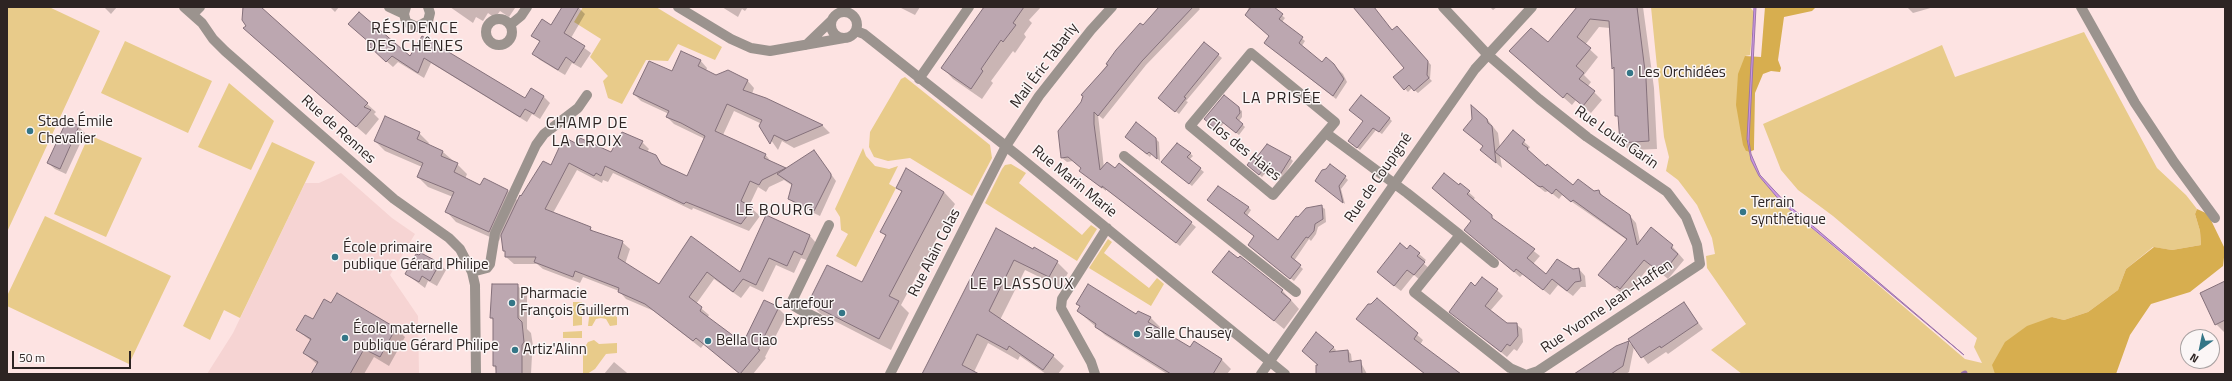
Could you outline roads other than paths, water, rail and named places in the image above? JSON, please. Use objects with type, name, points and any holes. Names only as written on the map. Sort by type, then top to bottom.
[{"type":"street","name":"Rue de Rennes","points":[[184,7],[197,10],[202,23],[212,39],[225,51],[388,194],[449,238],[460,249],[472,272],[475,285],[476,374]]},
{"type":"street","points":[[389,7],[405,10],[409,25],[422,27],[430,17],[428,7]]},
{"type":"street","points":[[510,25],[527,7]]},
{"type":"street","points":[[678,7],[731,39],[751,48],[770,52],[851,36],[856,31],[857,22],[852,7]]},
{"type":"street","points":[[919,79],[970,7]]},
{"type":"street","name":"Mail Éric Tabarly","points":[[1006,146],[1039,96],[1091,30],[1112,7]]},
{"type":"street","name":"Rue Louis Garin","points":[[1443,7],[1487,54],[1539,99],[1587,137],[1666,192],[1679,206],[1692,230],[1700,264]]},
{"type":"street","name":"Rue de Coupigné","points":[[1261,374],[1393,183],[1487,54],[1532,7]]},
{"type":"street","points":[[2081,7],[2142,115],[2215,218]]},
{"type":"street","points":[[806,45],[835,14],[849,13],[855,18]]},
{"type":"street","points":[[835,14],[833,33],[844,38]]},
{"type":"street","name":"Rue Marin Marie","points":[[856,31],[864,34],[919,79],[1006,146],[1286,374]]},
{"type":"street","name":"Clos des Haies","points":[[1251,52],[1335,122],[1326,133],[1273,195],[1190,126],[1251,52]]},
{"type":"street","points":[[472,272],[487,268],[490,264],[495,233],[536,145],[544,134],[578,108],[587,95]]},
{"type":"street","points":[[1326,133],[1393,183],[1494,263]]},
{"type":"street","name":"Rue Alain Colas","points":[[890,374],[1006,146]]},
{"type":"street","points":[[1124,156],[1296,292]]},
{"type":"street","points":[[819,319],[794,306],[792,301],[829,225]]},
{"type":"street","points":[[1095,374],[1091,362],[1061,308],[1062,298],[1107,228]]},
{"type":"street","points":[[1460,235],[1414,292],[1510,368],[1524,374]]},
{"type":"street","name":"Rue Yvonne Jean-Haffen","points":[[1529,374],[1538,371],[1700,264]]},
{"type":"place","name":"Les Orchidées","points":[[1630,73]]},
{"type":"place","name":"Stade Émile Chevalier","points":[[30,131]]},
{"type":"place","name":"Terrain synthétique","points":[[1743,212]]},
{"type":"place","name":"École primaire publique Gérard Philipe","points":[[335,257]]},
{"type":"place","name":"Pharmacie François Guillerm","points":[[512,303]]},
{"type":"place","name":"Carrefour Express","points":[[842,313]]},
{"type":"place","name":"Salle Chausey","points":[[1137,334]]},
{"type":"place","name":"École maternelle publique Gérard Philipe","points":[[345,338]]},
{"type":"place","name":"Bella Ciao","points":[[708,341]]},
{"type":"place","name":"Artiz'Alinn","points":[[515,350]]},
{"type":"district","name":"RÉSIDENCE DES CHÊNES","points":[[415,38]]},
{"type":"district","name":"LA PRISÉE","points":[[1282,99]]},
{"type":"district","name":"CHAMP DE LA CROIX","points":[[587,133]]},
{"type":"district","name":"LE BOURG","points":[[775,211]]},
{"type":"district","name":"LE PLASSOUX","points":[[1022,285]]}]
